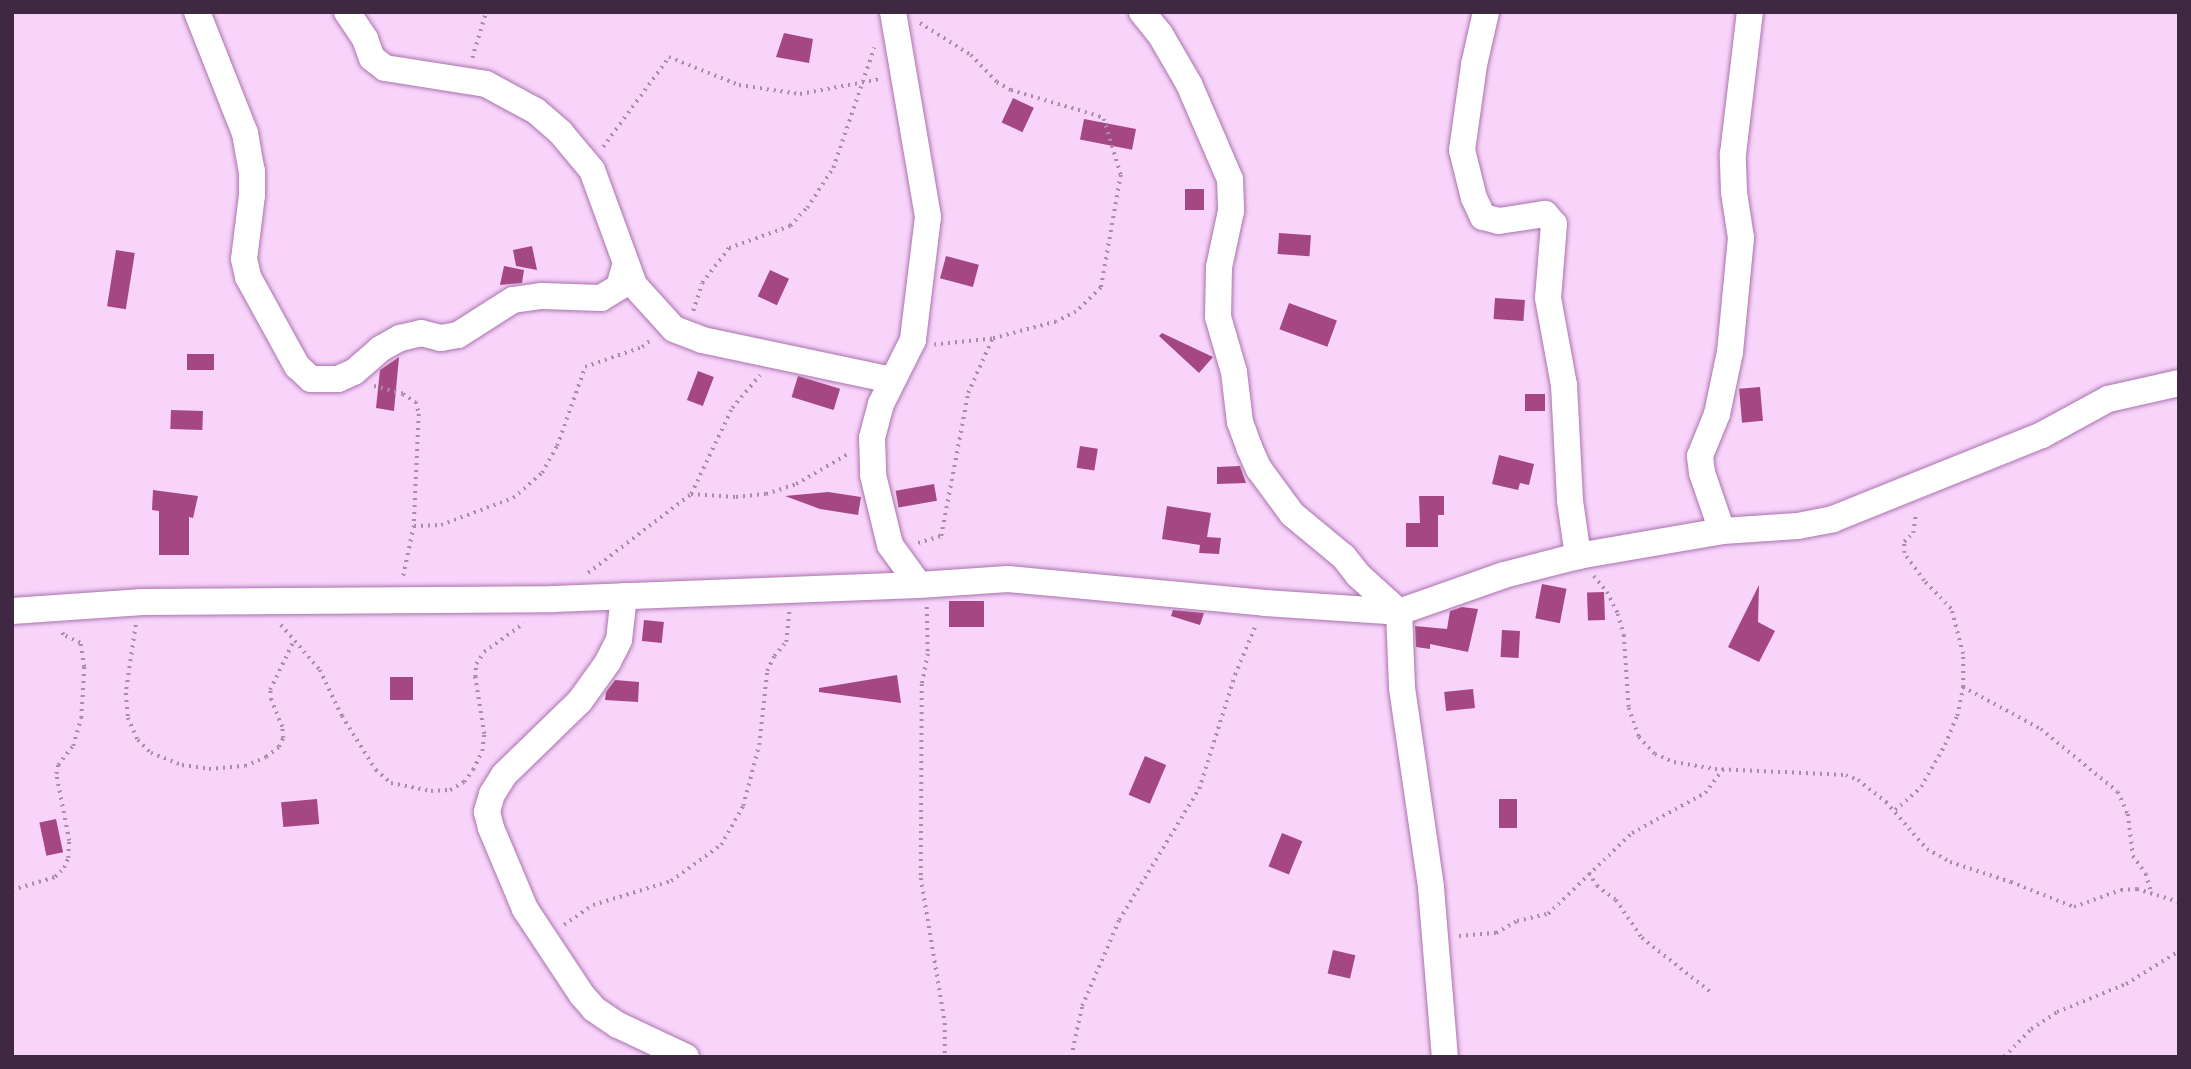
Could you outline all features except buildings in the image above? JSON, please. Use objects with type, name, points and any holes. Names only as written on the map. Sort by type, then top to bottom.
[{"type":"street","points":[[197,12],[246,133],[252,171],[252,195],[244,259],[248,277],[302,373],[323,382],[354,372],[380,349],[400,338],[421,333],[441,338],[458,335],[513,300],[542,296],[601,298],[619,287],[625,266]]},
{"type":"street","points":[[347,12],[365,39],[372,58],[385,68],[486,84],[536,111],[561,133],[589,166],[634,285],[682,333],[835,370],[891,380]]},
{"type":"street","points":[[1142,12],[1160,34],[1189,84],[1230,179],[1231,211],[1219,267],[1218,317],[1234,372],[1240,422],[1249,447],[1259,469],[1292,514],[1344,557],[1358,575],[1399,612],[1402,688],[1431,888],[1445,1057]]},
{"type":"street","points":[[1486,12],[1474,65],[1462,150],[1474,198],[1483,217],[1499,221],[1545,214],[1554,224],[1548,298],[1564,385],[1570,501],[1578,556]]},
{"type":"street","points":[[1722,531],[1702,473],[1700,456],[1717,414],[1730,352],[1741,238],[1734,192],[1733,154],[1744,85],[1750,12]]},
{"type":"street","points":[[904,16],[907,84],[928,217],[912,340],[905,360],[891,380],[872,438],[873,475],[890,545],[919,585]]},
{"type":"street","points":[[12,611],[66,605],[143,603],[265,604],[553,599],[1008,579],[1265,603],[1399,612],[1504,575],[1578,556],[1722,531],[1821,522],[1870,506],[1963,464],[2042,435],[2108,399],[2179,383]]},
{"type":"street","points":[[624,596],[619,640],[608,662],[580,701],[504,775],[492,794],[487,812],[491,828],[525,909],[546,944],[594,1009],[630,1031],[686,1057]]},
{"type":"path","points":[[467,80],[486,12]]},
{"type":"path","points":[[904,16],[971,55],[997,82],[1011,90],[1099,116],[1104,120],[1121,175],[1101,288],[1076,312],[1056,322],[992,339],[923,345],[912,340]]},
{"type":"path","points":[[414,526],[441,525],[513,498],[542,473],[552,455],[585,367],[682,333],[702,283],[729,248],[790,226],[807,208],[833,168],[849,129],[862,80],[878,36]]},
{"type":"path","points":[[589,166],[668,57],[676,57],[724,80],[759,89],[800,94],[862,80],[889,78],[907,84]]},
{"type":"path","points":[[890,545],[927,542],[941,537],[965,404],[992,339]]},
{"type":"path","points":[[265,604],[293,642],[320,670],[342,716],[376,770],[391,783],[413,789],[450,790],[464,782],[482,751],[484,734],[475,677],[476,664],[484,652],[691,494],[732,408],[775,355]]},
{"type":"path","points":[[354,372],[365,382],[403,394],[416,402],[419,414],[414,526],[403,573],[402,601]]},
{"type":"path","points":[[691,494],[736,497],[766,494],[796,484],[872,438]]},
{"type":"path","points":[[1895,811],[1920,787],[1945,745],[1957,716],[1963,687],[1963,654],[1951,609],[1924,582],[1904,553],[1905,542],[1913,533],[1915,524],[1915,486]]},
{"type":"path","points":[[1578,556],[1607,592],[1618,614],[1624,635],[1629,708],[1639,737],[1655,754],[1674,762],[1723,769],[1846,775],[1858,780],[1895,811],[1927,849],[1950,862],[2011,882],[2064,904],[2082,906],[2121,890],[2151,891],[2179,902]]},
{"type":"path","points":[[919,585],[928,607],[929,625],[922,684],[920,878],[945,1023],[945,1057]]},
{"type":"path","points":[[546,944],[572,917],[593,905],[671,881],[721,845],[743,806],[759,745],[767,671],[774,656],[786,642],[791,588]]},
{"type":"path","points":[[143,603],[136,627],[126,693],[128,718],[138,740],[151,753],[182,765],[209,769],[245,766],[266,757],[279,747],[283,738],[282,727],[271,700],[270,690],[293,642]]},
{"type":"path","points":[[1071,1057],[1082,1006],[1119,920],[1199,789],[1234,675],[1265,603]]},
{"type":"path","points":[[12,890],[55,877],[64,868],[68,858],[69,841],[56,774],[58,765],[73,746],[81,718],[84,667],[80,643],[61,633],[66,605]]},
{"type":"path","points":[[1963,687],[2034,725],[2118,792],[2128,814],[2133,856],[2146,874],[2151,891]]},
{"type":"path","points":[[1435,942],[1496,933],[1517,921],[1548,914],[1632,833],[1705,793],[1723,769]]},
{"type":"path","points":[[1589,873],[1597,886],[1616,900],[1642,938],[1712,993]]},
{"type":"path","points":[[2004,1057],[2031,1029],[2057,1012],[2126,984],[2179,951]]}]
